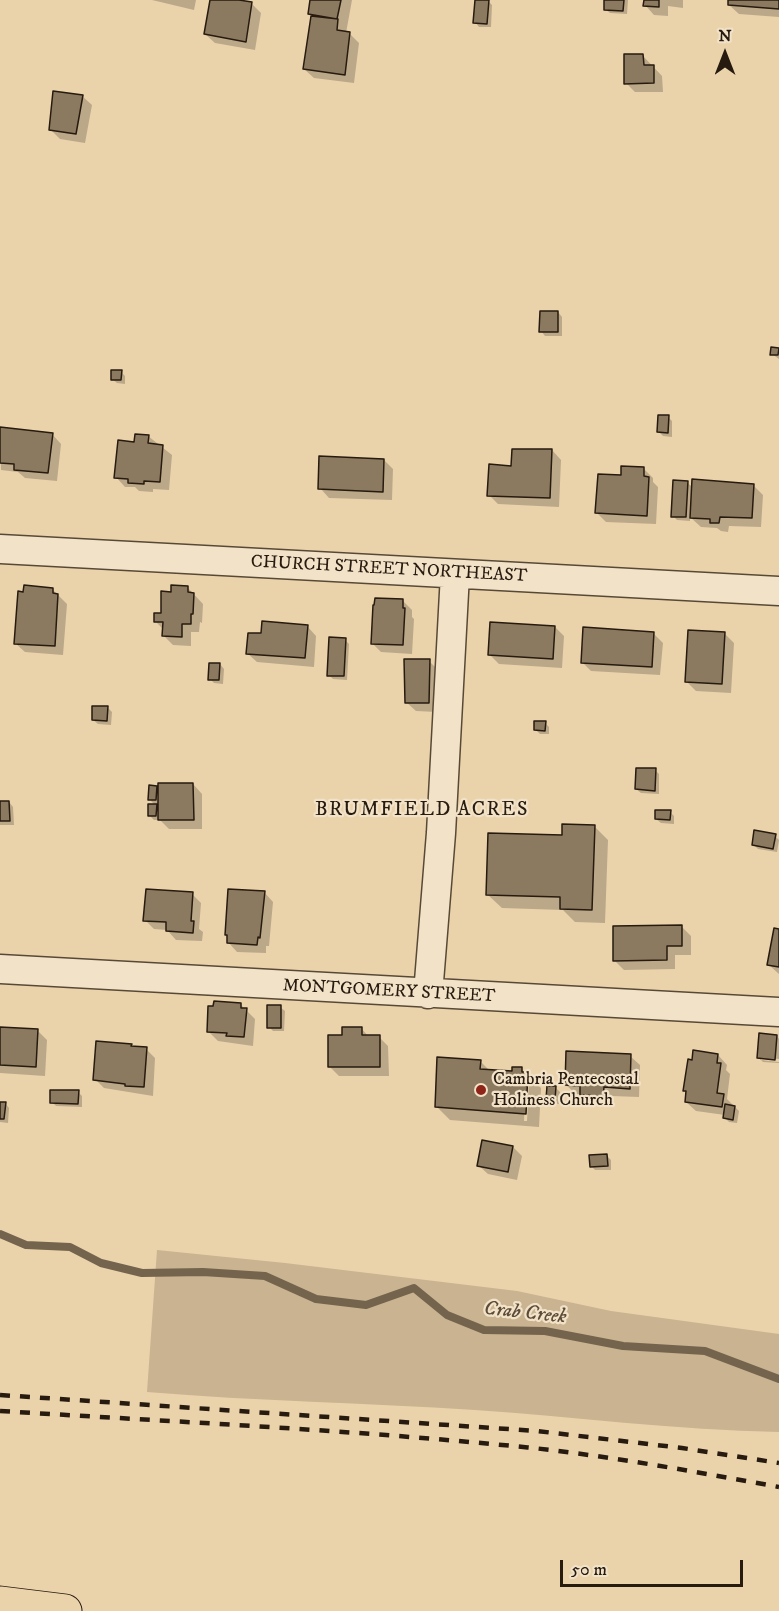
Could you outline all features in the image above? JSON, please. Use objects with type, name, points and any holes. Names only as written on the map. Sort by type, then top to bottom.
[{"type":"main road","points":[[0,1603],[65,1611]]},
{"type":"street","name":"CHURCH STREET NORTHEAST","points":[[0,549],[779,591]]},
{"type":"street","points":[[428,994],[441,833],[455,574]]},
{"type":"street","name":"MONTGOMERY STREET","points":[[0,969],[779,1012]]},
{"type":"shaded area","points":[[157,1250],[517,1291],[611,1311],[779,1334],[779,1432],[665,1426],[475,1410],[147,1392]]},
{"type":"building","points":[[210,0],[252,2],[246,42],[204,34]]},
{"type":"building","points":[[310,0],[341,0],[337,19],[308,14]]},
{"type":"building","points":[[475,0],[489,0],[487,24],[473,23]]},
{"type":"building","points":[[604,0],[624,0],[623,11],[604,10]]},
{"type":"building","points":[[644,0],[659,0],[659,7],[643,6]]},
{"type":"building","points":[[728,0],[779,0],[779,9],[728,5]]},
{"type":"building","points":[[311,16],[338,19],[337,30],[350,32],[345,75],[303,69]]},
{"type":"building","points":[[624,54],[643,54],[644,65],[654,65],[654,83],[624,84]]},
{"type":"building","points":[[53,91],[83,95],[76,134],[49,130]]},
{"type":"building","points":[[540,311],[558,311],[558,332],[539,332]]},
{"type":"building","points":[[771,347],[779,348],[778,355],[770,355]]},
{"type":"building","points":[[111,370],[122,370],[121,380],[111,380]]},
{"type":"building","points":[[658,415],[669,415],[668,433],[657,432]]},
{"type":"building","points":[[0,427],[53,433],[48,473],[14,470],[14,464],[0,463]]},
{"type":"building","points":[[135,434],[149,435],[148,443],[163,445],[160,482],[128,483],[128,479],[114,478],[118,440],[134,442]]},
{"type":"building","points":[[512,449],[552,449],[550,498],[487,496],[489,464],[511,466]]},
{"type":"building","points":[[319,456],[384,459],[383,492],[318,489]]},
{"type":"building","points":[[621,466],[644,467],[644,476],[649,477],[647,516],[595,513],[598,474],[621,475]]},
{"type":"building","points":[[692,479],[754,484],[752,518],[720,517],[719,523],[710,523],[710,519],[690,518]]},
{"type":"building","points":[[673,480],[688,481],[686,517],[671,517]]},
{"type":"building","points":[[24,585],[53,588],[53,593],[58,594],[55,646],[14,644],[18,591],[23,592]]},
{"type":"building","points":[[171,585],[188,586],[188,592],[194,593],[191,624],[182,624],[182,637],[162,636],[163,622],[154,622],[154,613],[161,613],[161,591],[171,592]]},
{"type":"building","points":[[375,598],[403,599],[403,608],[405,608],[403,645],[371,644]]},
{"type":"building","points":[[262,621],[308,625],[305,658],[246,654],[248,633],[261,633]]},
{"type":"building","points":[[490,622],[555,626],[553,659],[488,655]]},
{"type":"building","points":[[583,627],[654,632],[652,667],[581,663]]},
{"type":"building","points":[[688,630],[725,632],[722,684],[685,682]]},
{"type":"building","points":[[329,637],[346,638],[344,676],[327,676]]},
{"type":"building","points":[[404,659],[430,659],[429,703],[405,703]]},
{"type":"building","points":[[209,663],[220,663],[219,680],[208,680]]},
{"type":"building","points":[[92,706],[108,706],[107,721],[92,720]]},
{"type":"building","points":[[534,721],[546,721],[545,731],[534,730]]},
{"type":"building","points":[[636,768],[656,768],[655,791],[635,789]]},
{"type":"building","points":[[158,783],[193,783],[194,820],[158,820]]},
{"type":"building","points":[[149,785],[157,786],[156,800],[148,800]]},
{"type":"building","points":[[0,801],[9,801],[10,821],[0,821]]},
{"type":"building","points":[[148,804],[157,804],[156,816],[148,816]]},
{"type":"building","points":[[655,810],[671,810],[670,820],[655,819]]},
{"type":"building","points":[[562,824],[595,825],[592,910],[560,909],[560,897],[486,895],[488,833],[562,835]]},
{"type":"building","points":[[754,830],[776,834],[773,849],[752,845]]},
{"type":"building","points":[[146,889],[193,892],[191,921],[194,921],[193,933],[166,931],[166,922],[143,921]]},
{"type":"building","points":[[228,889],[265,891],[260,938],[258,937],[257,945],[227,943],[227,935],[225,935]]},
{"type":"building","points":[[682,925],[682,946],[667,946],[667,960],[613,961],[613,926]]},
{"type":"building","points":[[774,928],[779,929],[779,967],[767,965]]},
{"type":"building","points":[[214,1001],[241,1003],[241,1008],[247,1008],[244,1037],[207,1032],[208,1006],[213,1006]]},
{"type":"building","points":[[267,1005],[281,1005],[281,1028],[267,1028]]},
{"type":"building","points":[[0,1027],[38,1029],[36,1067],[0,1065]]},
{"type":"building","points":[[342,1027],[362,1027],[362,1035],[380,1035],[380,1067],[328,1067],[328,1035],[342,1035]]},
{"type":"building","points":[[759,1033],[777,1035],[775,1060],[757,1058]]},
{"type":"building","points":[[96,1041],[147,1047],[144,1087],[93,1080]]},
{"type":"building","points":[[693,1050],[718,1054],[717,1063],[721,1063],[717,1093],[724,1094],[722,1107],[685,1102],[686,1091],[683,1091],[688,1059],[692,1060]]},
{"type":"building","points":[[566,1051],[631,1054],[630,1089],[604,1087],[603,1096],[580,1095],[580,1086],[565,1085]]},
{"type":"building","name":"Cambria Pentecostal Holiness Church","points":[[437,1057],[481,1060],[480,1069],[512,1071],[512,1067],[522,1067],[522,1072],[528,1072],[526,1114],[435,1107]]},
{"type":"building","points":[[547,1086],[556,1086],[555,1100],[546,1099]]},
{"type":"building","points":[[50,1090],[79,1090],[78,1104],[50,1103]]},
{"type":"building","points":[[0,1102],[6,1102],[4,1119],[0,1119]]},
{"type":"building","points":[[725,1104],[735,1106],[733,1120],[723,1118]]},
{"type":"building","points":[[482,1140],[513,1146],[508,1172],[477,1166]]},
{"type":"building","points":[[607,1154],[608,1166],[590,1167],[589,1155]]},
{"type":"waterway","name":"Crab Creek","points":[[0,1234],[26,1245],[70,1247],[101,1263],[142,1273],[203,1272],[265,1276],[316,1299],[366,1305],[414,1288],[447,1315],[484,1330],[545,1331],[623,1346],[705,1351],[779,1379]]},
{"type":"railway","points":[[0,1395],[537,1431],[682,1448],[779,1463]]},
{"type":"railway","points":[[0,1411],[334,1431],[533,1448],[625,1460],[779,1487]]},
{"type":"place","name":"Cambria Pentecostal Holiness Church","points":[[481,1090]]},
{"type":"district","name":"BRUMFIELD ACRES","points":[[422,811]]}]
